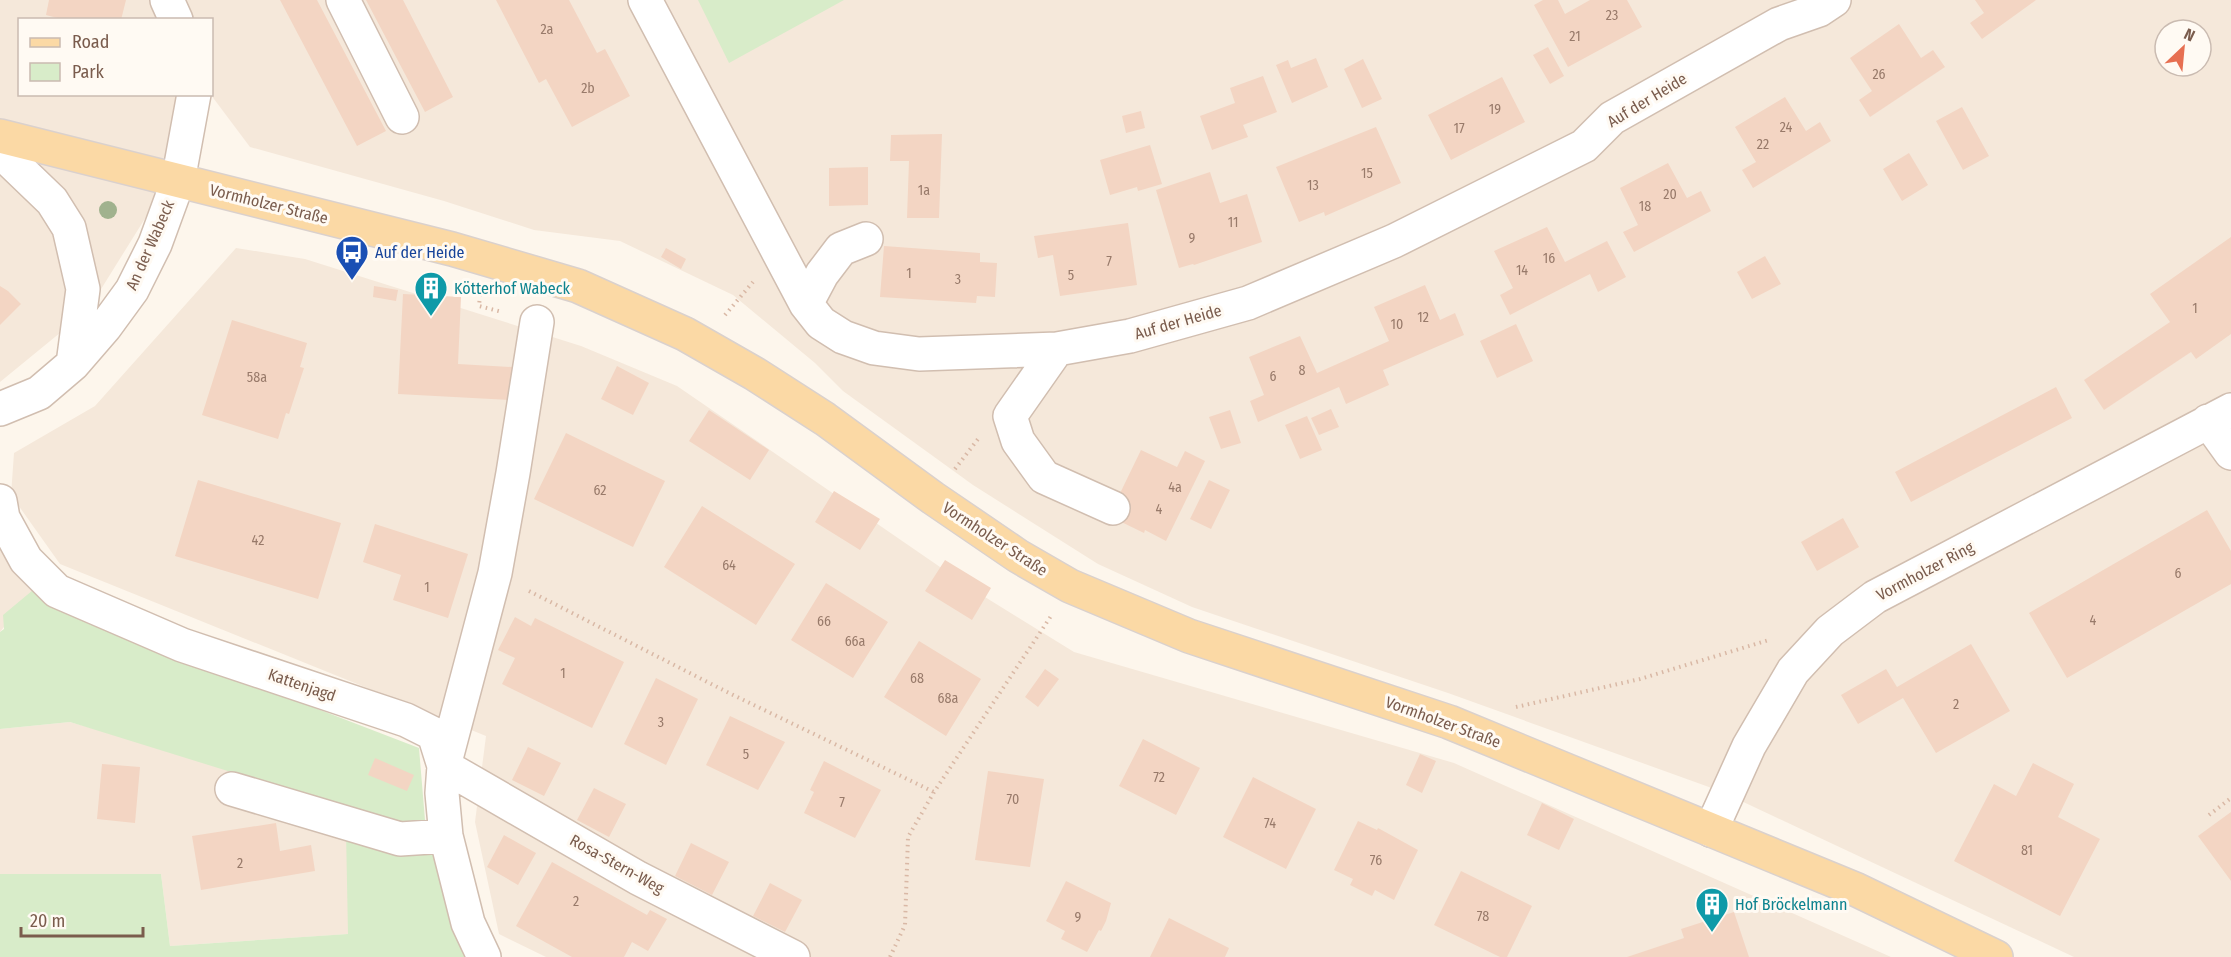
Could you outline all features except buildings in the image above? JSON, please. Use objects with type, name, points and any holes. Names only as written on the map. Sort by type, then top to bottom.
[{"type":"main road","name":"Vormholzer Straße","points":[[0,136],[452,249],[578,286],[676,330],[755,374],[825,419],[933,498],[1018,556],[1070,586],[1189,636],[1449,722],[1857,890],[1996,957]]},
{"type":"street","points":[[167,0],[175,18]]},
{"type":"street","points":[[344,0],[402,117]]},
{"type":"street","name":"Auf der Heide","points":[[645,0],[806,304],[821,323],[843,337],[874,348],[919,354],[1057,349],[1130,336],[1248,303],[1394,241],[1584,146],[1612,118],[1779,24],[1819,10],[1834,0]]},
{"type":"street","name":"An der Wabeck","points":[[0,409],[39,393],[74,364],[132,290],[154,244],[178,181],[194,96]]},
{"type":"street","points":[[0,151],[52,201],[69,228],[83,289],[74,364]]},
{"type":"street","points":[[806,304],[822,274],[841,249],[866,239]]},
{"type":"street","points":[[444,766],[495,573],[537,322]]},
{"type":"street","points":[[1057,349],[1010,416],[1018,441],[1044,477],[1113,508]]},
{"type":"street","points":[[2219,415],[2231,453]]},
{"type":"street","name":"Vormholzer Ring","points":[[1711,830],[1762,722],[1793,671],[1830,631],[1875,597],[2219,415]]},
{"type":"street","name":"Kattenjagd","points":[[0,501],[3,518],[26,560],[57,591],[182,645],[406,720],[434,734],[444,766],[442,793],[446,836],[468,923],[484,957]]},
{"type":"street","name":"Rosa-Stern-Weg","points":[[444,766],[638,878],[793,957]]},
{"type":"street","points":[[231,789],[400,839],[446,836]]},
{"type":"path","points":[[700,343],[778,253]]},
{"type":"path","points":[[971,448],[978,439]]},
{"type":"path","points":[[495,573],[729,693],[934,792]]},
{"type":"path","points":[[890,957],[905,925],[908,837],[934,792],[1017,670],[1070,586]]},
{"type":"path","points":[[1505,710],[1640,679],[1764,640],[1830,631]]},
{"type":"path","points":[[2209,815],[2231,798]]},
{"type":"shaded area","points":[[0,0],[2231,0],[2231,957],[2074,957],[1720,791],[1448,693],[1192,607],[1098,564],[973,485],[843,391],[815,363],[733,295],[620,241],[534,230],[444,201],[250,147],[212,96],[213,18],[18,18],[18,96],[180,96],[159,196],[88,310],[0,382]]},
{"type":"shaded area","points":[[236,248],[305,259],[581,346],[677,386],[972,589],[1074,652],[1454,763],[1891,957],[546,957],[499,934],[475,822],[486,736],[60,564],[11,495],[14,453],[95,406]]},
{"type":"shaded area","points":[[0,541],[33,590],[0,632]]},
{"type":"shaded area","points":[[70,722],[179,753],[392,822],[425,820],[431,847],[349,934],[170,946],[161,874],[0,874],[0,729]]},
{"type":"green space","points":[[698,0],[844,0],[729,63]]},
{"type":"green space","points":[[33,590],[167,651],[419,748],[425,820],[392,822],[70,722],[0,729],[0,632],[4,629],[3,615]]},
{"type":"green space","points":[[346,831],[431,847],[472,957],[0,957],[0,874],[161,874],[170,946],[348,934]]},
{"type":"place","name":"Auf der Heide","points":[[352,281]]},
{"type":"place","name":"Kötterhof Wabeck","points":[[431,317]]},
{"type":"place","name":"Hof Bröckelmann","points":[[1712,933]]}]
